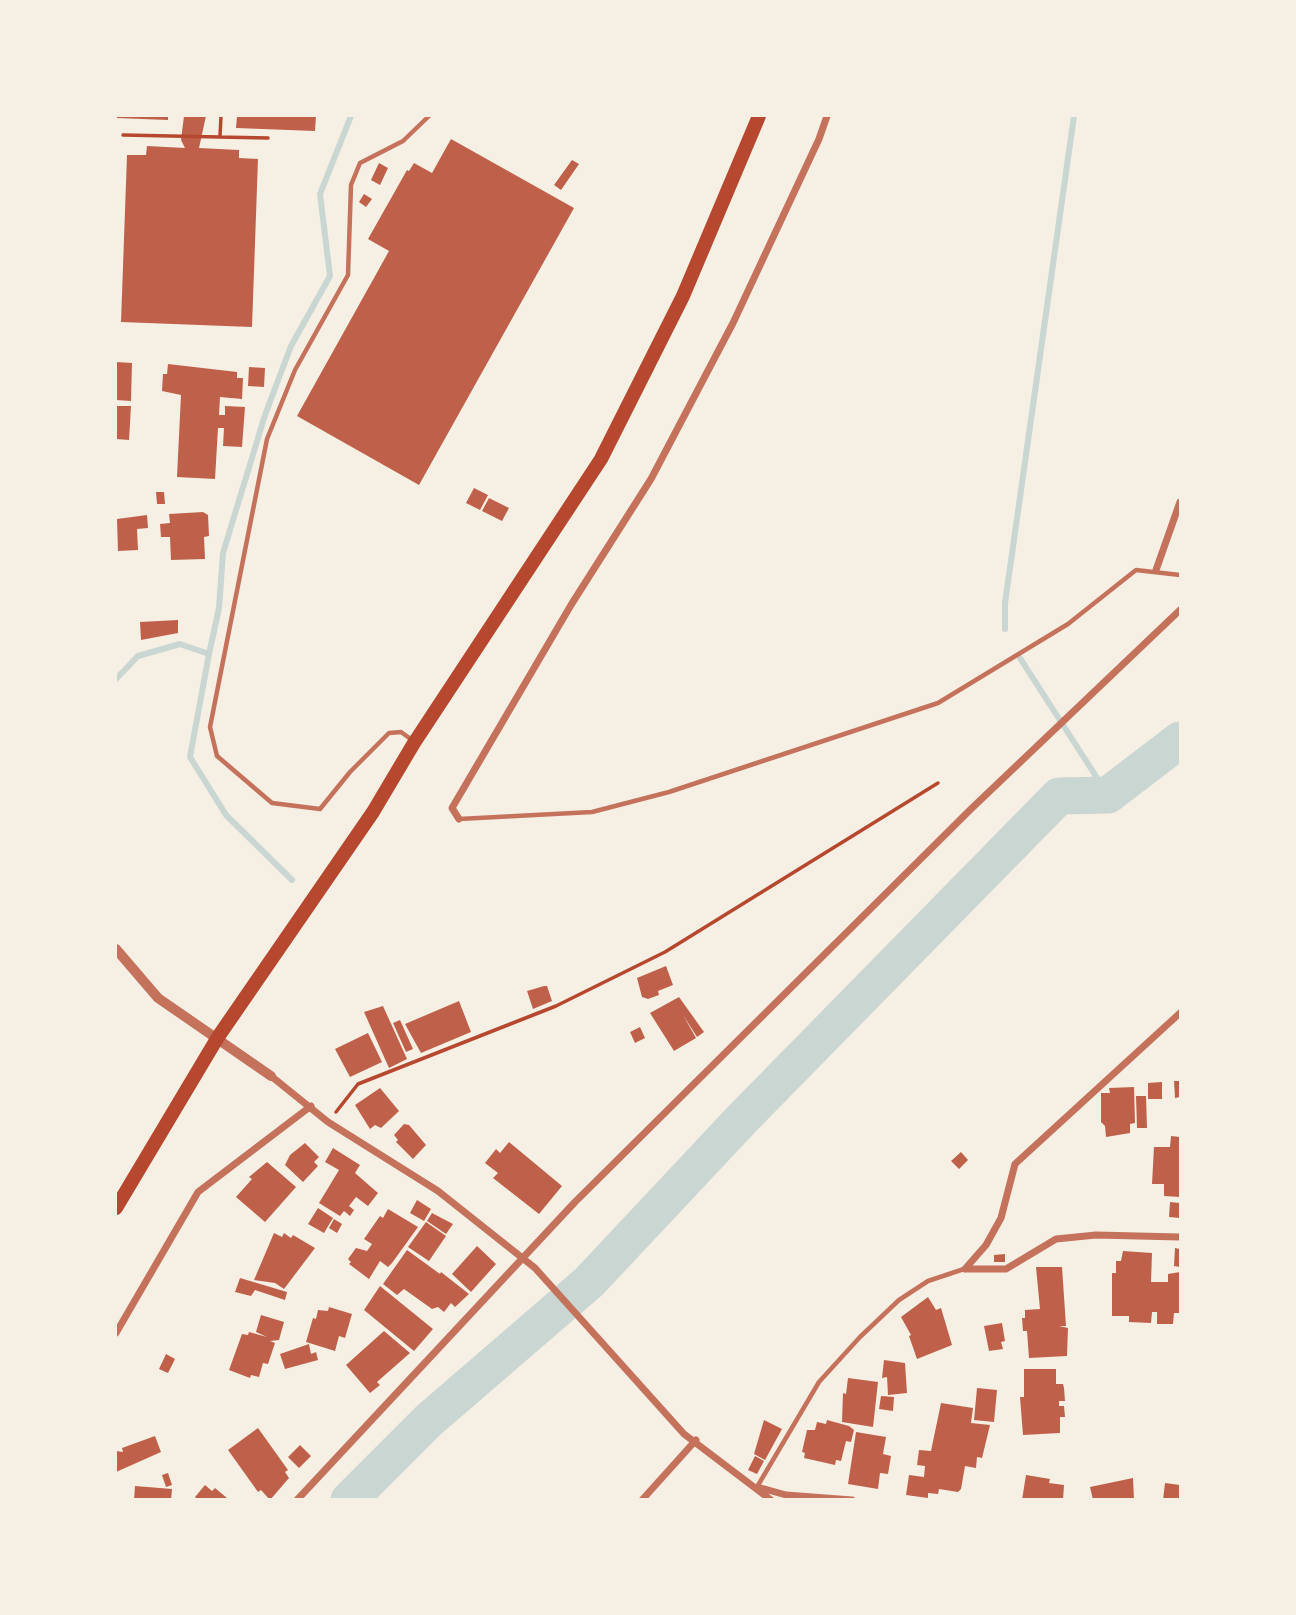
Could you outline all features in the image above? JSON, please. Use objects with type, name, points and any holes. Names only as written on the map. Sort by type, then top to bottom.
[{"type":"highway","points":[[116,1208],[218,1037],[373,812],[414,743],[601,459],[683,296],[759,116]]},
{"type":"street","points":[[459,819],[452,808],[557,629],[651,480],[727,335],[819,139],[827,116]]},
{"type":"street","points":[[1156,570],[1181,502]]},
{"type":"street","points":[[297,1500],[575,1202],[891,888],[1181,610]]},
{"type":"street","points":[[116,949],[158,998],[218,1037],[311,1106],[328,1122],[438,1191],[535,1268],[684,1434],[696,1440],[771,1500]]},
{"type":"street","points":[[965,1269],[986,1245],[1001,1218],[1015,1164],[1181,1013]]},
{"type":"street","points":[[116,1333],[198,1192],[311,1106]]},
{"type":"street","points":[[965,1269],[1006,1269],[1056,1239],[1097,1235],[1181,1237]]},
{"type":"street","points":[[642,1500],[696,1440]]},
{"type":"street","points":[[757,1487],[786,1495],[852,1500]]},
{"type":"lane","points":[[414,743],[401,732],[389,733],[350,772],[320,809],[272,803],[217,756],[210,727],[267,439],[295,370],[348,275],[351,185],[360,163],[403,141],[429,116]]},
{"type":"lane","points":[[459,819],[592,812],[669,792],[938,703],[1068,624],[1136,570],[1156,570],[1173,576],[1181,575]]},
{"type":"lane","points":[[757,1487],[819,1382],[860,1337],[899,1300],[928,1280],[965,1269]]},
{"type":"path","points":[[220,136],[221,116]]},
{"type":"path","points":[[123,135],[268,138]]},
{"type":"path","points":[[328,1122],[358,1084],[556,1006],[665,951],[938,783]]},
{"type":"building","points":[[168,116],[168,120],[116,118]]},
{"type":"building","points":[[184,116],[206,116],[199,148],[239,150],[239,158],[258,159],[252,327],[121,322],[127,155],[146,155],[147,146],[185,148],[181,140]]},
{"type":"building","points":[[237,116],[316,116],[315,131],[236,128]]},
{"type":"building","points":[[451,139],[574,208],[419,485],[297,416],[389,251],[368,239],[407,170],[409,171],[414,163],[432,173]]},
{"type":"building","points":[[572,160],[579,164],[561,190],[554,185]]},
{"type":"building","points":[[379,163],[388,168],[380,185],[371,180]]},
{"type":"building","points":[[364,194],[372,199],[366,207],[359,202]]},
{"type":"building","points":[[116,362],[132,363],[131,401],[116,400]]},
{"type":"building","points":[[168,364],[237,372],[237,378],[243,378],[242,399],[220,397],[219,415],[225,415],[225,406],[245,407],[242,447],[223,446],[224,428],[218,428],[215,479],[177,477],[181,395],[162,391],[163,374],[167,374]]},
{"type":"building","points":[[249,367],[265,368],[264,387],[248,386]]},
{"type":"building","points":[[116,406],[131,406],[129,440],[116,439]]},
{"type":"building","points":[[474,488],[488,495],[480,510],[466,503]]},
{"type":"building","points":[[156,492],[164,492],[165,504],[157,504]]},
{"type":"building","points":[[489,498],[509,508],[502,521],[482,511]]},
{"type":"building","points":[[203,512],[208,515],[209,536],[204,537],[205,559],[171,560],[170,537],[161,537],[160,524],[170,523],[169,514]]},
{"type":"building","points":[[147,515],[148,528],[137,529],[138,550],[118,551],[117,519]]},
{"type":"building","points":[[178,620],[178,633],[141,640],[140,622]]},
{"type":"building","points":[[666,966],[673,985],[658,991],[659,995],[648,999],[642,997],[637,978]]},
{"type":"building","points":[[547,986],[552,1001],[533,1009],[527,991]]},
{"type":"building","points":[[679,997],[704,1032],[697,1037],[683,1015],[696,1038],[674,1051],[650,1013]]},
{"type":"building","points":[[459,1001],[471,1032],[421,1053],[405,1024]]},
{"type":"building","points":[[383,1006],[407,1059],[389,1068],[364,1012]]},
{"type":"building","points":[[400,1020],[413,1049],[406,1052],[393,1023]]},
{"type":"building","points":[[640,1027],[645,1038],[635,1043],[630,1032]]},
{"type":"building","points":[[368,1033],[382,1062],[350,1077],[335,1049]]},
{"type":"building","points":[[1174,1081],[1180,1081],[1180,1097],[1175,1098]]},
{"type":"building","points":[[1162,1082],[1162,1099],[1148,1099],[1148,1083]]},
{"type":"building","points":[[1134,1087],[1135,1123],[1130,1124],[1130,1133],[1106,1137],[1105,1126],[1101,1122],[1101,1093],[1110,1093],[1109,1088]]},
{"type":"building","points":[[380,1088],[399,1111],[381,1128],[375,1125],[370,1129],[355,1105]]},
{"type":"building","points":[[1136,1096],[1146,1096],[1147,1128],[1137,1128]]},
{"type":"building","points":[[404,1124],[409,1125],[426,1145],[413,1159],[396,1142],[398,1140],[394,1135]]},
{"type":"building","points":[[1171,1136],[1180,1137],[1180,1197],[1164,1196],[1164,1184],[1152,1184],[1154,1147],[1170,1147]]},
{"type":"building","points":[[509,1142],[562,1186],[539,1214],[493,1178],[498,1173],[485,1163],[496,1149],[500,1153]]},
{"type":"building","points":[[305,1143],[319,1157],[314,1162],[318,1166],[303,1182],[285,1165],[290,1155]]},
{"type":"building","points":[[333,1148],[360,1165],[355,1173],[378,1193],[368,1206],[356,1197],[349,1206],[354,1210],[350,1216],[344,1211],[340,1216],[319,1203],[339,1170],[325,1162]]},
{"type":"building","points":[[961,1152],[968,1160],[959,1169],[951,1161]]},
{"type":"building","points":[[267,1162],[296,1187],[265,1222],[236,1197],[252,1179],[249,1177]]},
{"type":"building","points":[[417,1200],[431,1209],[424,1221],[410,1213]]},
{"type":"building","points":[[1170,1202],[1180,1203],[1180,1218],[1169,1217]]},
{"type":"building","points":[[318,1208],[333,1218],[324,1233],[308,1224]]},
{"type":"building","points":[[388,1209],[418,1227],[392,1263],[388,1267],[380,1261],[369,1279],[349,1264],[351,1262],[348,1259],[356,1248],[367,1251],[372,1244],[364,1239]]},
{"type":"building","points":[[432,1213],[453,1224],[446,1234],[427,1221]]},
{"type":"building","points":[[334,1219],[342,1224],[337,1233],[329,1228]]},
{"type":"building","points":[[426,1222],[446,1236],[429,1261],[408,1247]]},
{"type":"building","points":[[274,1233],[282,1237],[284,1233],[291,1238],[293,1235],[315,1248],[284,1289],[275,1283],[254,1280]]},
{"type":"building","points":[[477,1246],[496,1264],[471,1292],[452,1274]]},
{"type":"building","points":[[1175,1248],[1180,1249],[1180,1267],[1174,1266]]},
{"type":"building","points":[[407,1250],[469,1294],[455,1307],[451,1303],[444,1312],[438,1307],[432,1309],[404,1289],[397,1295],[383,1284]]},
{"type":"building","points":[[1123,1251],[1152,1253],[1151,1282],[1168,1282],[1168,1274],[1180,1272],[1180,1313],[1174,1313],[1173,1324],[1157,1324],[1157,1312],[1152,1312],[1151,1323],[1129,1322],[1129,1316],[1112,1316],[1112,1273],[1116,1273],[1116,1261],[1121,1261]]},
{"type":"building","points":[[1005,1254],[1005,1262],[994,1262],[994,1255]]},
{"type":"building","points":[[1036,1267],[1062,1267],[1066,1326],[1059,1326],[1068,1328],[1067,1356],[1029,1358],[1027,1331],[1023,1331],[1022,1318],[1025,1318],[1025,1310],[1040,1309]]},
{"type":"building","points":[[240,1278],[287,1292],[285,1300],[255,1290],[251,1296],[235,1292]]},
{"type":"building","points":[[380,1286],[433,1329],[414,1351],[364,1310]]},
{"type":"building","points":[[928,1297],[936,1310],[941,1308],[952,1345],[917,1359],[909,1336],[911,1335],[901,1317]]},
{"type":"building","points":[[329,1307],[352,1314],[345,1338],[339,1336],[335,1351],[306,1342],[318,1310],[328,1311]]},
{"type":"building","points":[[261,1315],[284,1322],[279,1340],[270,1341],[275,1343],[268,1364],[263,1363],[259,1377],[251,1375],[250,1378],[229,1370],[242,1334],[248,1335],[249,1332],[267,1337],[256,1332]]},
{"type":"building","points":[[1002,1323],[1005,1341],[1001,1342],[1003,1349],[989,1351],[984,1326]]},
{"type":"building","points":[[384,1331],[410,1353],[377,1382],[380,1385],[370,1393],[346,1365]]},
{"type":"building","points":[[309,1344],[311,1354],[316,1352],[318,1360],[285,1369],[280,1354]]},
{"type":"building","points":[[166,1354],[175,1359],[168,1373],[159,1369]]},
{"type":"building","points":[[884,1360],[905,1363],[907,1393],[888,1395],[887,1377],[882,1378]]},
{"type":"building","points":[[1024,1369],[1056,1369],[1056,1384],[1063,1384],[1065,1401],[1059,1401],[1059,1406],[1064,1406],[1065,1417],[1060,1417],[1060,1433],[1023,1435],[1020,1397],[1024,1397]]},
{"type":"building","points":[[848,1378],[878,1382],[873,1427],[842,1422],[843,1393],[846,1394]]},
{"type":"building","points":[[977,1388],[997,1390],[994,1422],[974,1420]]},
{"type":"building","points":[[881,1396],[894,1397],[893,1411],[879,1409]]},
{"type":"building","points":[[941,1403],[973,1408],[971,1423],[990,1425],[982,1458],[977,1457],[976,1468],[965,1466],[961,1489],[958,1492],[939,1489],[938,1494],[928,1493],[928,1498],[906,1495],[909,1475],[924,1477],[925,1466],[917,1465],[919,1450],[931,1451]]},
{"type":"building","points":[[764,1420],[782,1429],[765,1460],[754,1454]]},
{"type":"building","points":[[827,1420],[854,1430],[851,1442],[846,1441],[841,1461],[836,1460],[835,1465],[804,1458],[805,1453],[802,1452],[807,1430],[815,1430],[817,1422],[826,1424]]},
{"type":"building","points":[[258,1428],[288,1470],[285,1472],[289,1478],[270,1500],[261,1490],[258,1492],[228,1450]]},
{"type":"building","points":[[856,1432],[886,1437],[883,1454],[891,1456],[888,1474],[880,1473],[878,1489],[848,1484]]},
{"type":"building","points":[[155,1436],[161,1452],[116,1472],[116,1451],[123,1452],[122,1448]]},
{"type":"building","points":[[300,1445],[311,1456],[299,1468],[288,1457]]},
{"type":"building","points":[[755,1456],[764,1461],[757,1474],[748,1470]]},
{"type":"building","points":[[168,1473],[172,1485],[166,1487],[162,1475]]},
{"type":"building","points":[[1026,1475],[1050,1479],[1049,1483],[1064,1485],[1063,1500],[1022,1500]]},
{"type":"building","points":[[1133,1478],[1134,1500],[1093,1500],[1090,1487]]},
{"type":"building","points":[[1165,1483],[1180,1485],[1180,1500],[1163,1500]]},
{"type":"building","points":[[205,1485],[212,1491],[215,1488],[227,1498],[198,1500],[195,1497]]},
{"type":"building","points":[[135,1486],[172,1489],[171,1500],[134,1500]]},
{"type":"waterway","points":[[116,679],[138,656],[180,644],[209,654],[219,608],[223,553],[265,415],[291,346],[330,276],[320,194],[351,116]]},
{"type":"waterway","points":[[1005,629],[1005,603],[1074,116]]},
{"type":"waterway","points":[[209,654],[190,757],[226,815],[292,880]]},
{"type":"waterway","points":[[1020,658],[1108,795]]},
{"type":"waterway","points":[[349,1500],[429,1420],[589,1282],[742,1119],[1059,796],[1108,795],[1180,740]]}]
